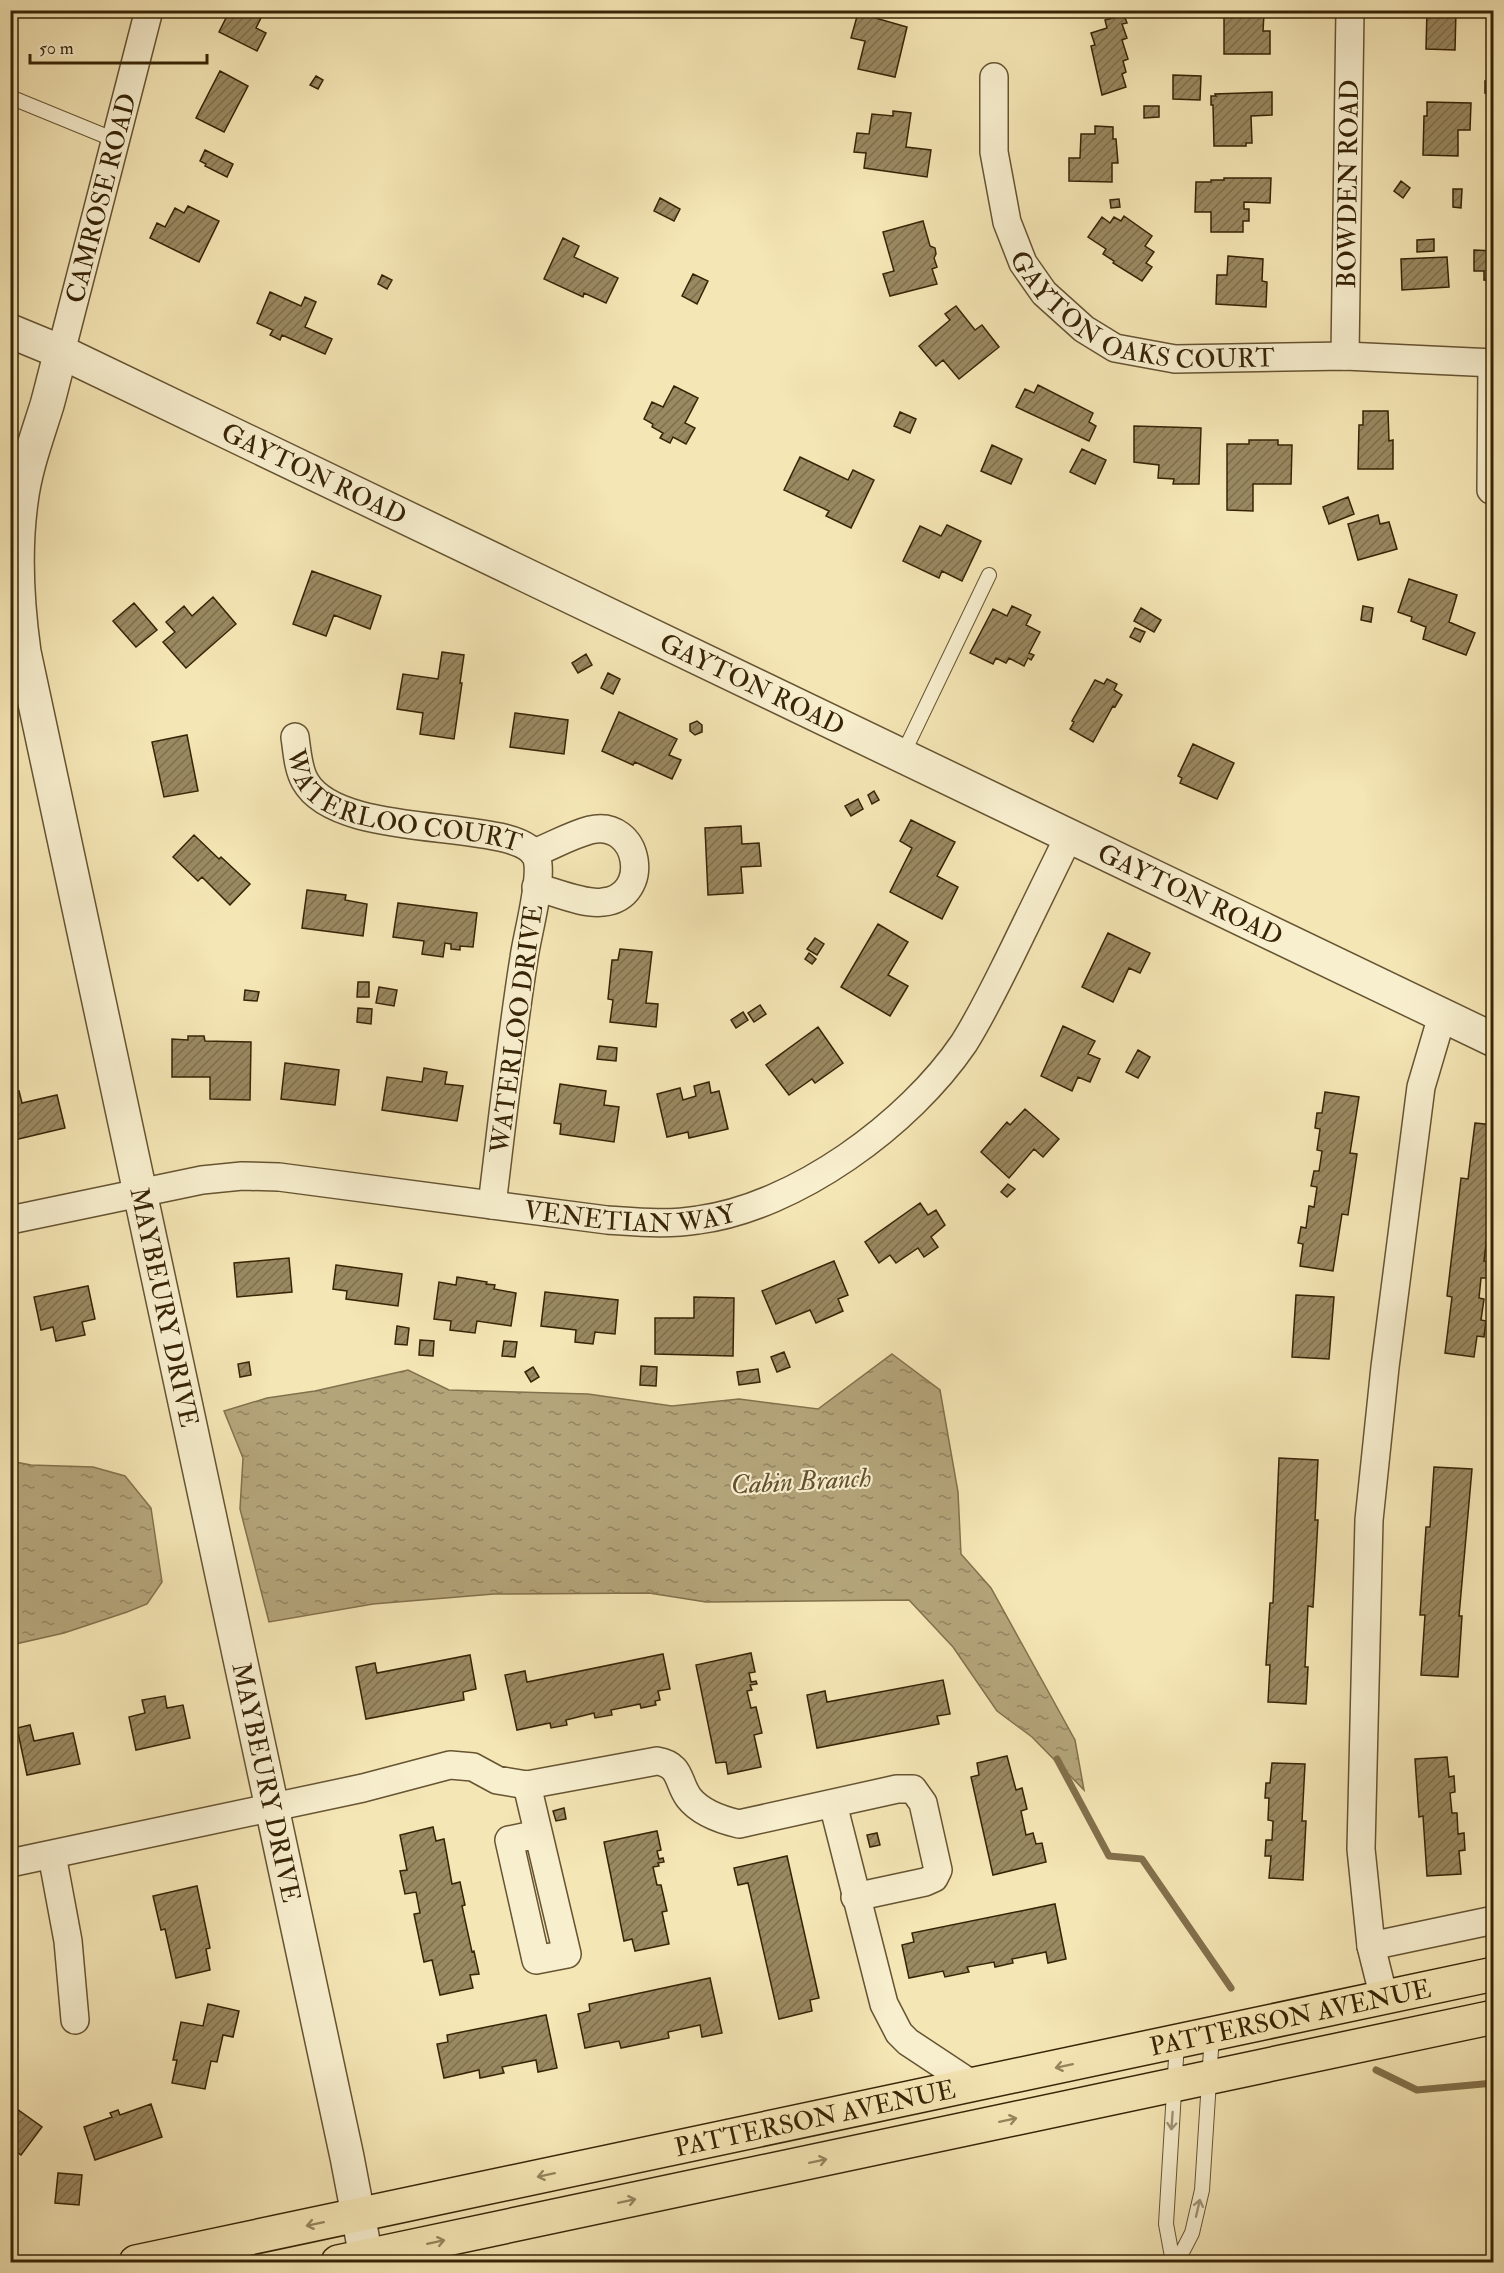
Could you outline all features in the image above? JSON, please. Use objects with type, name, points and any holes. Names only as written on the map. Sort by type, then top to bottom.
[{"type":"main road","name":"PATTERSON AVENUE","points":[[136,2262],[1494,1974]]},
{"type":"main road","name":"PATTERSON AVENUE","points":[[357,2261],[1494,2017]]},
{"type":"street","name":"CAMROSE ROAD","points":[[61,352],[149,10]]},
{"type":"street","name":"BOWDEN ROAD","points":[[1345,356],[1350,10]]},
{"type":"street","name":"GAYTON OAKS COURT","points":[[994,77],[994,152],[1007,222],[1023,263],[1044,293],[1084,329],[1115,348],[1175,359],[1345,356],[1493,363]]},
{"type":"street","name":"GAYTON ROAD","points":[[10,331],[61,352],[1494,1040]]},
{"type":"street","name":"MAYBEURY DRIVE","points":[[61,352],[35,440],[21,500],[16,554],[18,609],[24,652],[358,2215],[357,2261]]},
{"type":"street","points":[[1491,490],[1493,363]]},
{"type":"street","name":"WATERLOO COURT","points":[[295,737],[304,780],[323,801],[336,808],[384,821],[501,838],[522,843],[534,853],[591,830],[608,830],[622,837],[630,846],[636,862],[634,876],[629,887],[622,895],[604,902],[594,902],[536,887]]},
{"type":"street","name":"VENETIAN WAY","points":[[10,1220],[202,1180],[242,1176],[279,1177],[607,1220],[659,1224],[699,1220],[763,1203],[791,1191],[859,1149],[910,1106],[938,1076],[963,1044],[982,1012],[1069,836]]},
{"type":"street","name":"WATERLOO DRIVE","points":[[492,1205],[524,959],[539,868],[534,853]]},
{"type":"street","points":[[1384,1998],[1371,1946],[1361,1849],[1370,1520],[1386,1355],[1421,1087],[1443,1016]]},
{"type":"street","points":[[10,1863],[363,1788],[450,1765],[473,1767],[498,1780],[527,1785],[657,1761],[664,1762],[676,1770],[688,1798],[700,1809],[727,1822],[739,1824],[897,1789],[913,1789],[923,1803],[938,1870],[934,1878],[855,1898]]},
{"type":"street","points":[[527,1785],[538,1834]]},
{"type":"street","points":[[833,1804],[855,1898],[884,2004],[900,2033],[908,2042],[974,2085]]},
{"type":"street","points":[[52,1855],[68,1941],[75,2020]]},
{"type":"street","points":[[1371,1946],[1494,1920]]},
{"type":"lane","points":[[10,97],[116,140]]},
{"type":"lane","points":[[902,756],[989,575]]},
{"type":"lane","points":[[1177,2262],[1192,2233],[1202,2190],[1212,2034]]},
{"type":"lane","points":[[1173,2262],[1166,2224],[1177,2042]]},
{"type":"water","points":[[892,1354],[940,1390],[958,1492],[961,1554],[991,1588],[1075,1740],[1084,1790],[1032,1737],[997,1711],[953,1647],[909,1600],[706,1602],[649,1593],[494,1594],[373,1604],[269,1622],[240,1509],[243,1458],[224,1411],[267,1398],[315,1391],[408,1370],[449,1390],[588,1394],[672,1406],[739,1399],[818,1409]]},
{"type":"water","points":[[10,1461],[31,1465],[93,1467],[125,1476],[151,1508],[162,1582],[147,1604],[64,1633],[11,1645]]},
{"type":"building","points":[[230,10],[265,10],[256,28],[266,33],[257,51],[219,32]]},
{"type":"building","points":[[1131,10],[1160,10],[1160,14],[1131,14]]},
{"type":"building","points":[[1224,10],[1260,10],[1260,14],[1264,14],[1263,31],[1270,31],[1270,54],[1224,54]]},
{"type":"building","points":[[1427,10],[1456,10],[1455,50],[1426,49]]},
{"type":"building","points":[[858,13],[907,27],[895,77],[858,69],[865,41],[851,38]]},
{"type":"building","points":[[1124,15],[1127,23],[1122,24],[1127,38],[1122,40],[1128,59],[1123,61],[1126,72],[1122,74],[1126,87],[1102,95],[1091,46],[1095,45],[1091,33],[1107,28],[1105,20]]},
{"type":"building","points":[[220,71],[248,86],[224,132],[196,118]]},
{"type":"building","points":[[1173,75],[1201,76],[1200,100],[1173,99]]},
{"type":"building","points":[[316,76],[323,80],[318,89],[310,85]]},
{"type":"building","points":[[1485,81],[1494,82],[1494,94],[1485,93]]},
{"type":"building","points":[[1272,92],[1272,115],[1251,116],[1252,143],[1246,143],[1246,146],[1214,146],[1211,96]]},
{"type":"building","points":[[1427,102],[1471,103],[1470,130],[1458,130],[1458,156],[1423,155],[1424,116],[1427,116]]},
{"type":"building","points":[[1144,106],[1159,106],[1159,117],[1144,118]]},
{"type":"building","points":[[893,111],[911,113],[906,147],[931,150],[927,177],[864,168],[866,153],[854,152],[857,133],[869,134],[872,114],[893,116]]},
{"type":"building","points":[[1095,126],[1113,127],[1118,163],[1112,163],[1112,182],[1069,181],[1069,158],[1080,158],[1081,134],[1095,134]]},
{"type":"building","points":[[205,150],[233,164],[227,177],[200,161]]},
{"type":"building","points":[[1224,178],[1271,178],[1270,203],[1244,202],[1244,209],[1249,209],[1249,221],[1243,221],[1243,232],[1211,232],[1211,212],[1195,212],[1196,182],[1211,182],[1211,180],[1224,180]]},
{"type":"building","points":[[1401,181],[1410,188],[1403,198],[1394,191]]},
{"type":"building","points":[[1453,189],[1462,189],[1461,208],[1453,207]]},
{"type":"building","points":[[660,198],[680,209],[674,221],[654,211]]},
{"type":"building","points":[[1119,199],[1120,207],[1111,208],[1110,200]]},
{"type":"building","points":[[188,206],[219,221],[199,262],[150,238],[157,223],[165,227],[175,208],[184,213]]},
{"type":"building","points":[[1124,216],[1152,236],[1145,246],[1154,252],[1146,263],[1152,267],[1142,281],[1113,263],[1114,261],[1103,254],[1106,249],[1088,237],[1102,217],[1110,223],[1114,217],[1121,221]]},
{"type":"building","points":[[923,221],[930,246],[935,248],[934,258],[937,267],[932,269],[937,284],[890,296],[883,274],[894,271],[883,232]]},
{"type":"building","points":[[563,238],[579,246],[574,257],[618,278],[606,303],[584,293],[583,297],[544,279]]},
{"type":"building","points":[[1434,239],[1434,251],[1417,252],[1417,240]]},
{"type":"building","points":[[1474,250],[1494,251],[1494,281],[1484,280],[1484,271],[1474,271]]},
{"type":"building","points":[[1228,256],[1263,259],[1262,281],[1267,282],[1266,307],[1216,304],[1217,275],[1227,275]]},
{"type":"building","points":[[1447,257],[1449,287],[1402,290],[1401,259]]},
{"type":"building","points":[[693,274],[708,281],[697,304],[682,296]]},
{"type":"building","points":[[382,275],[392,280],[387,289],[378,284]]},
{"type":"building","points":[[270,292],[301,306],[305,297],[316,302],[305,327],[332,339],[325,354],[282,335],[280,340],[270,335],[273,330],[257,323]]},
{"type":"building","points":[[956,306],[975,330],[982,325],[999,347],[959,379],[943,360],[936,366],[919,346],[950,320],[945,314]]},
{"type":"building","points":[[1038,385],[1093,413],[1089,422],[1096,426],[1089,441],[1016,407],[1025,389],[1034,393]]},
{"type":"building","points":[[674,386],[698,398],[685,423],[695,428],[686,444],[673,437],[670,443],[660,438],[663,433],[644,419],[652,402],[663,407]]},
{"type":"building","points":[[1363,411],[1388,411],[1389,441],[1393,440],[1393,469],[1358,469],[1359,425],[1363,425]]},
{"type":"building","points":[[900,412],[916,419],[910,433],[894,426]]},
{"type":"building","points":[[1134,426],[1201,428],[1199,484],[1173,484],[1174,479],[1158,478],[1159,465],[1134,462]]},
{"type":"building","points":[[1249,440],[1278,440],[1278,445],[1292,445],[1291,484],[1253,484],[1253,511],[1227,510],[1227,444],[1249,444]]},
{"type":"building","points":[[992,445],[1022,459],[1011,484],[981,471]]},
{"type":"building","points":[[1082,449],[1106,460],[1095,484],[1070,472]]},
{"type":"building","points":[[800,457],[848,480],[853,470],[874,480],[851,528],[826,516],[829,511],[784,490]]},
{"type":"building","points":[[1348,497],[1354,514],[1329,524],[1323,507]]},
{"type":"building","points":[[1378,515],[1380,524],[1389,522],[1397,549],[1358,560],[1348,524]]},
{"type":"building","points":[[947,525],[981,541],[962,581],[942,571],[939,578],[903,561],[920,526],[941,536]]},
{"type":"building","points":[[312,571],[381,596],[370,629],[334,615],[326,636],[293,624]]},
{"type":"building","points":[[1409,579],[1457,595],[1449,622],[1475,633],[1466,655],[1423,639],[1426,627],[1411,621],[1412,617],[1398,612]]},
{"type":"building","points":[[213,597],[236,624],[186,668],[163,642],[175,632],[166,622],[184,606],[192,616]]},
{"type":"building","points":[[134,603],[157,630],[136,647],[113,621]]},
{"type":"building","points":[[1012,606],[1031,615],[1026,625],[1040,632],[1029,653],[1034,655],[1031,660],[1028,658],[1024,666],[1009,658],[1006,663],[996,658],[993,664],[970,653],[993,609],[1007,616]]},
{"type":"building","points":[[1363,606],[1373,608],[1371,622],[1361,620]]},
{"type":"building","points":[[1141,608],[1161,620],[1154,632],[1134,621]]},
{"type":"building","points":[[1135,628],[1145,632],[1140,642],[1130,637]]},
{"type":"building","points":[[442,652],[464,655],[454,739],[420,734],[423,713],[397,709],[403,674],[438,679]]},
{"type":"building","points":[[586,654],[592,665],[578,673],[572,663]]},
{"type":"building","points":[[608,673],[620,679],[613,694],[601,688]]},
{"type":"building","points":[[1107,679],[1117,684],[1114,690],[1122,695],[1115,707],[1113,706],[1093,742],[1070,729],[1074,722],[1072,721],[1095,680],[1104,684]]},
{"type":"building","points":[[619,712],[677,739],[669,755],[681,760],[672,779],[635,762],[633,765],[602,751]]},
{"type":"building","points":[[515,713],[568,720],[564,754],[510,747]]},
{"type":"building","points":[[697,721],[702,725],[702,732],[695,735],[690,731],[690,724]]},
{"type":"building","points":[[187,735],[198,791],[164,797],[152,742]]},
{"type":"building","points":[[1193,744],[1234,763],[1217,799],[1180,783],[1182,778],[1178,776]]},
{"type":"building","points":[[874,791],[879,800],[872,804],[868,795]]},
{"type":"building","points":[[858,799],[863,809],[851,816],[845,806]]},
{"type":"building","points":[[911,820],[955,842],[937,876],[958,887],[942,919],[890,892],[912,848],[900,841]]},
{"type":"building","points":[[741,826],[742,844],[759,843],[761,866],[741,867],[743,893],[708,895],[705,828]]},
{"type":"building","points":[[194,835],[250,884],[230,905],[202,877],[198,881],[173,857]]},
{"type":"building","points":[[307,890],[346,895],[345,900],[367,904],[363,936],[302,928]]},
{"type":"building","points":[[398,903],[477,913],[473,947],[460,946],[460,950],[451,949],[451,944],[445,943],[443,957],[422,954],[424,941],[393,937]]},
{"type":"building","points":[[878,924],[908,942],[888,975],[908,986],[890,1016],[841,987]]},
{"type":"building","points":[[1108,933],[1150,953],[1140,973],[1129,968],[1113,1002],[1082,987]]},
{"type":"building","points":[[815,938],[824,944],[817,955],[807,949]]},
{"type":"building","points":[[620,949],[652,952],[646,1003],[658,1004],[656,1027],[610,1022],[613,1000],[608,999],[612,960],[618,960]]},
{"type":"building","points":[[809,953],[816,959],[812,964],[805,959]]},
{"type":"building","points":[[358,982],[369,982],[369,997],[357,997]]},
{"type":"building","points":[[379,987],[397,990],[394,1006],[376,1003]]},
{"type":"building","points":[[245,990],[259,992],[257,1001],[244,1000]]},
{"type":"building","points":[[760,1005],[766,1014],[754,1022],[748,1013]]},
{"type":"building","points":[[358,1008],[372,1009],[371,1024],[357,1022]]},
{"type":"building","points":[[743,1012],[748,1020],[736,1028],[731,1020]]},
{"type":"building","points":[[1063,1026],[1095,1041],[1088,1054],[1100,1059],[1090,1082],[1078,1077],[1072,1091],[1041,1076]]},
{"type":"building","points":[[818,1027],[843,1063],[815,1083],[812,1079],[789,1095],[766,1065]]},
{"type":"building","points":[[188,1036],[204,1036],[205,1041],[251,1042],[250,1100],[210,1099],[210,1077],[172,1077],[172,1039],[188,1040]]},
{"type":"building","points":[[599,1046],[617,1048],[616,1061],[597,1059]]},
{"type":"building","points":[[1138,1050],[1150,1057],[1138,1078],[1126,1072]]},
{"type":"building","points":[[285,1063],[339,1070],[335,1105],[281,1099]]},
{"type":"building","points":[[424,1068],[447,1072],[445,1084],[463,1086],[457,1121],[382,1110],[387,1077],[422,1082]]},
{"type":"building","points":[[709,1082],[711,1093],[719,1091],[728,1129],[689,1138],[688,1132],[667,1137],[657,1094],[680,1088],[683,1100],[696,1096],[694,1086]]},
{"type":"building","points":[[560,1084],[606,1091],[604,1105],[619,1107],[614,1142],[560,1134],[561,1124],[554,1123]]},
{"type":"building","points":[[19,1091],[22,1103],[57,1095],[65,1128],[10,1141],[10,1093]]},
{"type":"building","points":[[1325,1092],[1359,1097],[1350,1153],[1357,1154],[1348,1215],[1342,1214],[1333,1271],[1300,1266],[1303,1244],[1298,1243],[1301,1227],[1306,1228],[1309,1206],[1314,1207],[1317,1187],[1311,1186],[1314,1171],[1319,1171],[1322,1151],[1317,1150],[1320,1129],[1315,1128],[1317,1113],[1322,1113]]},
{"type":"building","points":[[1025,1109],[1059,1139],[1043,1157],[1034,1149],[1009,1178],[981,1152],[1007,1122],[1010,1125]]},
{"type":"building","points":[[1475,1123],[1494,1125],[1492,1203],[1494,1204],[1494,1221],[1489,1220],[1484,1261],[1490,1262],[1488,1278],[1481,1278],[1479,1298],[1484,1299],[1481,1320],[1486,1321],[1484,1337],[1477,1336],[1474,1357],[1445,1353],[1452,1297],[1447,1296],[1461,1178],[1468,1179]]},
{"type":"building","points":[[1008,1184],[1015,1189],[1007,1197],[1001,1192]]},
{"type":"building","points":[[920,1203],[928,1215],[936,1210],[945,1225],[931,1237],[938,1247],[924,1257],[918,1248],[896,1263],[890,1255],[879,1263],[865,1242]]},
{"type":"building","points":[[289,1258],[292,1292],[237,1297],[234,1263]]},
{"type":"building","points":[[834,1261],[848,1295],[838,1299],[843,1311],[816,1323],[810,1310],[776,1324],[762,1291]]},
{"type":"building","points":[[336,1265],[402,1274],[398,1306],[346,1299],[347,1291],[333,1289]]},
{"type":"building","points":[[457,1277],[487,1282],[486,1284],[495,1285],[494,1289],[516,1293],[511,1326],[477,1321],[475,1333],[450,1330],[451,1321],[434,1319],[439,1282],[456,1285]]},
{"type":"building","points":[[88,1286],[95,1319],[82,1322],[85,1335],[56,1341],[53,1327],[41,1330],[34,1297]]},
{"type":"building","points":[[545,1292],[618,1300],[615,1334],[595,1332],[593,1344],[575,1342],[576,1330],[541,1326]]},
{"type":"building","points":[[1296,1295],[1334,1297],[1329,1359],[1292,1357]]},
{"type":"building","points":[[694,1297],[734,1298],[733,1356],[655,1354],[655,1318],[694,1318]]},
{"type":"building","points":[[397,1326],[409,1328],[407,1345],[395,1344]]},
{"type":"building","points":[[420,1340],[434,1341],[433,1356],[419,1355]]},
{"type":"building","points":[[504,1341],[517,1342],[515,1357],[502,1356]]},
{"type":"building","points":[[784,1352],[790,1367],[777,1372],[771,1357]]},
{"type":"building","points":[[249,1362],[251,1375],[240,1377],[238,1364]]},
{"type":"building","points":[[641,1366],[657,1367],[656,1386],[640,1385]]},
{"type":"building","points":[[533,1367],[539,1377],[531,1382],[525,1372]]},
{"type":"building","points":[[758,1369],[760,1382],[739,1385],[737,1372]]},
{"type":"building","points":[[1279,1458],[1318,1460],[1315,1520],[1318,1520],[1313,1607],[1308,1606],[1306,1704],[1268,1702],[1270,1665],[1266,1665],[1270,1603],[1273,1603]]},
{"type":"building","points":[[1434,1467],[1472,1469],[1459,1616],[1462,1616],[1458,1677],[1421,1675],[1425,1615],[1420,1615],[1426,1527],[1430,1527]]},
{"type":"building","points":[[751,1653],[755,1672],[749,1673],[751,1682],[756,1681],[757,1684],[750,1685],[752,1690],[747,1691],[751,1708],[756,1707],[762,1733],[754,1735],[761,1767],[728,1774],[726,1762],[716,1763],[696,1665]]},
{"type":"building","points":[[663,1654],[670,1689],[658,1691],[660,1700],[655,1701],[656,1705],[641,1708],[640,1704],[611,1710],[612,1715],[595,1718],[594,1713],[566,1720],[567,1725],[551,1728],[550,1723],[517,1730],[505,1675],[525,1671],[527,1682]]},
{"type":"building","points":[[470,1655],[476,1689],[463,1692],[464,1700],[366,1719],[356,1667],[375,1663],[377,1673]]},
{"type":"building","points":[[943,1680],[950,1714],[937,1716],[939,1724],[817,1748],[807,1695],[825,1691],[827,1702]]},
{"type":"building","points":[[165,1696],[167,1708],[183,1705],[190,1738],[136,1750],[129,1717],[145,1713],[142,1700]]},
{"type":"building","points":[[30,1725],[34,1741],[73,1733],[80,1764],[27,1775],[17,1728]]},
{"type":"building","points":[[1007,1756],[1016,1790],[1022,1788],[1027,1809],[1021,1811],[1026,1835],[1033,1833],[1036,1844],[1042,1843],[1046,1862],[993,1875],[971,1777],[979,1775],[977,1763]]},
{"type":"building","points":[[1447,1757],[1449,1777],[1454,1776],[1455,1792],[1450,1793],[1452,1813],[1457,1813],[1458,1834],[1464,1833],[1465,1850],[1459,1851],[1461,1874],[1427,1876],[1423,1816],[1419,1817],[1415,1759]]},
{"type":"building","points":[[1272,1763],[1305,1764],[1302,1821],[1306,1821],[1303,1880],[1269,1878],[1271,1856],[1265,1856],[1266,1840],[1272,1840],[1273,1821],[1268,1820],[1269,1798],[1265,1798],[1266,1783],[1270,1783]]},
{"type":"building","points":[[564,1808],[566,1819],[556,1821],[553,1811]]},
{"type":"building","points":[[433,1827],[436,1841],[444,1839],[452,1884],[460,1882],[465,1905],[462,1906],[479,1974],[470,1975],[473,1988],[440,1995],[432,1960],[424,1962],[414,1914],[420,1913],[416,1892],[405,1894],[400,1871],[407,1870],[400,1835]]},
{"type":"building","points":[[657,1831],[661,1850],[657,1851],[659,1859],[663,1858],[664,1862],[653,1867],[657,1885],[661,1885],[667,1911],[662,1912],[669,1944],[635,1951],[632,1939],[624,1941],[604,1842]]},
{"type":"building","points":[[877,1833],[880,1845],[870,1847],[867,1835]]},
{"type":"building","points":[[787,1856],[819,1998],[810,2000],[812,2011],[779,2019],[748,1883],[738,1885],[734,1868]]},
{"type":"building","points":[[197,1886],[210,1948],[206,1949],[210,1970],[176,1978],[165,1929],[161,1930],[153,1896]]},
{"type":"building","points":[[1055,1904],[1066,1959],[1048,1963],[1046,1952],[1012,1959],[1013,1963],[995,1967],[994,1962],[967,1967],[969,1972],[945,1977],[943,1971],[909,1978],[902,1945],[914,1942],[912,1933]]},
{"type":"building","points":[[710,1978],[722,2033],[702,2037],[700,2025],[668,2032],[669,2038],[621,2048],[619,2041],[585,2048],[578,2014],[590,2011],[589,2004]]},
{"type":"building","points":[[208,2004],[239,2011],[233,2037],[223,2035],[217,2062],[211,2061],[205,2089],[172,2083],[177,2060],[173,2060],[181,2022],[203,2026]]},
{"type":"building","points":[[546,2015],[557,2068],[538,2072],[536,2060],[502,2067],[504,2073],[480,2078],[479,2070],[444,2078],[437,2044],[448,2042],[447,2035]]},
{"type":"building","points":[[10,2104],[42,2127],[21,2155],[10,2147]]},
{"type":"building","points":[[151,2104],[162,2137],[95,2160],[84,2127],[112,2117],[110,2113],[118,2110],[120,2115]]},
{"type":"building","points":[[58,2173],[82,2175],[79,2205],[55,2203]]},
{"type":"waterway","name":"Cabin Branch","points":[[1057,1759],[1109,1856],[1142,1859],[1231,1988]]},
{"type":"waterway","name":"Cabin Branch","points":[[1376,2070],[1417,2090],[1494,2083]]}]
